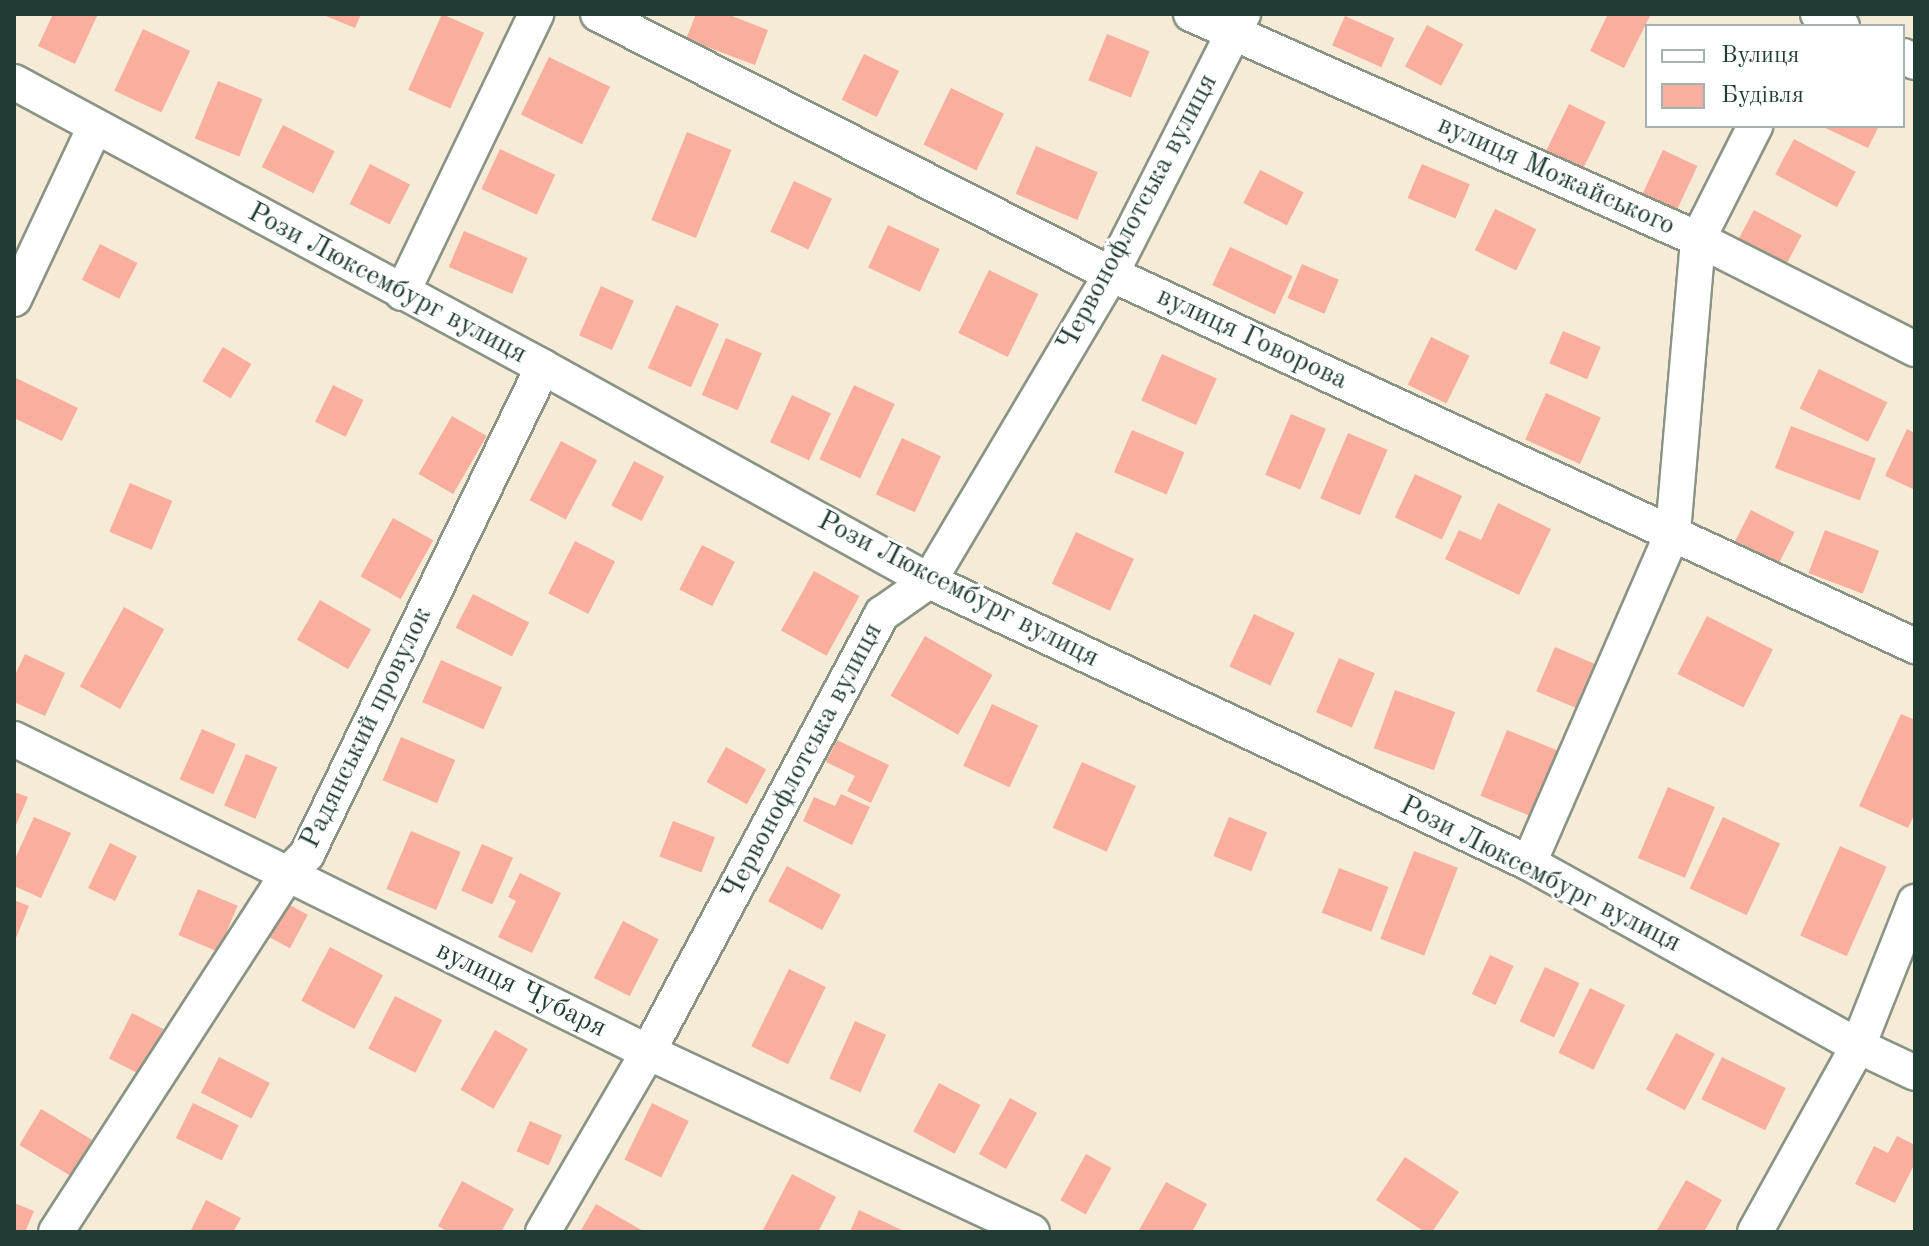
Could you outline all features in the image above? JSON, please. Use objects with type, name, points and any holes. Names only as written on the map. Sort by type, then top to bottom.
[{"type":"street","points":[[402,293],[536,14]]},
{"type":"street","name":"вулиця Говорова","points":[[598,14],[1111,274],[1915,646]]},
{"type":"street","name":"вулиця Можайського","points":[[1191,14],[1239,24],[1698,239],[1915,349]]},
{"type":"street","points":[[1818,14],[1838,24]]},
{"type":"street","name":"Червонофлотська вулиця","points":[[543,1232],[648,1052],[882,614],[929,581],[1111,274],[1239,24]]},
{"type":"street","name":"Рози Люксембург вулиця","points":[[14,82],[543,367],[929,581],[1529,863],[1858,1046],[1915,1073]]},
{"type":"street","points":[[14,299],[95,127]]},
{"type":"street","points":[[1529,863],[1673,532],[1698,239],[1754,128]]},
{"type":"street","name":"Радянський провулок","points":[[56,1232],[288,874],[307,854],[543,367]]},
{"type":"street","name":"вулиця Чубаря","points":[[14,739],[648,1052],[1032,1232]]},
{"type":"street","points":[[1755,1232],[1858,1046],[1915,902]]},
{"type":"building","points":[[53,14],[98,14],[75,64],[38,46]]},
{"type":"building","points":[[321,14],[361,14],[355,28]]},
{"type":"building","points":[[442,14],[484,33],[450,109],[408,90]]},
{"type":"building","points":[[696,14],[727,14],[768,30],[755,65],[686,39]]},
{"type":"building","points":[[1608,14],[1651,14],[1624,68],[1590,51]]},
{"type":"building","points":[[1345,16],[1394,38],[1381,67],[1332,45]]},
{"type":"building","points":[[1427,25],[1463,44],[1441,86],[1405,66]]},
{"type":"building","points":[[143,29],[190,51],[161,113],[114,91]]},
{"type":"building","points":[[1107,34],[1150,51],[1131,98],[1088,80]]},
{"type":"building","points":[[864,54],[899,71],[877,117],[842,100]]},
{"type":"building","points":[[549,57],[610,87],[582,144],[521,115]]},
{"type":"building","points":[[218,81],[263,99],[239,156],[195,138]]},
{"type":"building","points":[[951,88],[1004,114],[976,170],[923,145]]},
{"type":"building","points":[[1569,104],[1606,122],[1582,171],[1545,153]]},
{"type":"building","points":[[283,125],[335,151],[313,193],[262,167]]},
{"type":"building","points":[[1825,128],[1878,128],[1868,148]]},
{"type":"building","points":[[687,132],[732,150],[696,238],[651,220]]},
{"type":"building","points":[[1794,139],[1856,172],[1837,207],[1775,174]]},
{"type":"building","points":[[1036,146],[1098,172],[1077,220],[1016,194]]},
{"type":"building","points":[[500,149],[555,175],[537,215],[481,189]]},
{"type":"building","points":[[1663,150],[1697,166],[1676,211],[1642,195]]},
{"type":"building","points":[[370,164],[410,184],[390,225],[350,204]]},
{"type":"building","points":[[1422,164],[1470,184],[1455,218],[1408,198]]},
{"type":"building","points":[[1260,170],[1304,192],[1287,225],[1243,203]]},
{"type":"building","points":[[794,181],[832,199],[808,250],[770,232]]},
{"type":"building","points":[[1495,209],[1536,229],[1516,271],[1475,250]]},
{"type":"building","points":[[1754,210],[1802,235],[1784,269],[1736,244]]},
{"type":"building","points":[[888,225],[940,249],[920,292],[868,268]]},
{"type":"building","points":[[464,231],[528,258],[512,294],[449,267]]},
{"type":"building","points":[[100,244],[137,263],[119,299],[82,280]]},
{"type":"building","points":[[1230,247],[1293,276],[1275,314],[1212,285]]},
{"type":"building","points":[[1302,264],[1339,280],[1324,314],[1288,298]]},
{"type":"building","points":[[989,270],[1038,294],[1008,357],[958,333]]},
{"type":"building","points":[[601,286],[634,301],[612,350],[579,335]]},
{"type":"building","points":[[676,305],[719,324],[691,387],[648,368]]},
{"type":"building","points":[[1563,331],[1601,347],[1587,379],[1549,363]]},
{"type":"building","points":[[1431,337],[1470,356],[1446,403],[1408,385]]},
{"type":"building","points":[[726,338],[762,353],[738,410],[702,395]]},
{"type":"building","points":[[223,347],[251,364],[231,398],[202,381]]},
{"type":"building","points":[[1162,354],[1217,378],[1196,425],[1141,401]]},
{"type":"building","points":[[1819,369],[1887,402],[1868,442],[1800,409]]},
{"type":"building","points":[[14,377],[78,408],[62,441],[14,418]]},
{"type":"building","points":[[333,385],[364,400],[346,437],[315,422]]},
{"type":"building","points":[[854,385],[895,404],[860,478],[819,459]]},
{"type":"building","points":[[1546,393],[1601,417],[1580,464],[1525,440]]},
{"type":"building","points":[[792,395],[831,413],[809,460],[770,442]]},
{"type":"building","points":[[1291,414],[1326,429],[1300,490],[1265,475]]},
{"type":"building","points":[[452,416],[487,436],[453,494],[418,474]]},
{"type":"building","points":[[1791,426],[1876,459],[1860,501],[1775,468]]},
{"type":"building","points":[[1907,429],[1915,433],[1915,490],[1885,476]]},
{"type":"building","points":[[1132,430],[1184,452],[1166,495],[1114,472]]},
{"type":"building","points":[[1348,433],[1388,450],[1360,515],[1320,498]]},
{"type":"building","points":[[902,438],[941,456],[915,512],[876,494]]},
{"type":"building","points":[[561,441],[597,460],[566,519],[530,500]]},
{"type":"building","points":[[634,461],[664,476],[642,521],[611,506]]},
{"type":"building","points":[[1415,474],[1462,496],[1442,539],[1395,518]]},
{"type":"building","points":[[130,483],[172,501],[152,550],[109,532]]},
{"type":"building","points":[[1498,503],[1551,529],[1519,595],[1445,559],[1459,530],[1481,540]]},
{"type":"building","points":[[1751,510],[1795,532],[1778,564],[1735,542]]},
{"type":"building","points":[[393,518],[433,540],[401,599],[361,577]]},
{"type":"building","points":[[1825,530],[1879,551],[1863,594],[1809,573]]},
{"type":"building","points":[[1076,532],[1134,559],[1110,611],[1052,584]]},
{"type":"building","points":[[575,541],[615,561],[588,614],[548,594]]},
{"type":"building","points":[[702,545],[735,562],[712,606],[679,590]]},
{"type":"building","points":[[814,571],[859,596],[827,656],[781,630]]},
{"type":"building","points":[[473,594],[529,623],[512,656],[456,628]]},
{"type":"building","points":[[320,600],[371,630],[348,669],[297,640]]},
{"type":"building","points":[[124,607],[164,629],[120,709],[80,687]]},
{"type":"building","points":[[1254,614],[1295,633],[1270,686],[1229,667]]},
{"type":"building","points":[[1707,616],[1773,650],[1743,708],[1677,674]]},
{"type":"building","points":[[925,636],[993,675],[958,735],[890,696]]},
{"type":"building","points":[[1555,647],[1602,667],[1583,711],[1536,691]]},
{"type":"building","points":[[25,654],[65,673],[45,716],[14,702],[14,677]]},
{"type":"building","points":[[1339,658],[1375,673],[1352,728],[1316,712]]},
{"type":"building","points":[[441,660],[502,687],[483,729],[422,702]]},
{"type":"building","points":[[1395,690],[1455,712],[1434,770],[1374,748]]},
{"type":"building","points":[[992,704],[1038,726],[1009,787],[963,766]]},
{"type":"building","points":[[1901,714],[1915,720],[1915,813],[1908,828],[1859,806]]},
{"type":"building","points":[[202,729],[236,744],[213,794],[180,779]]},
{"type":"building","points":[[1507,730],[1568,755],[1542,821],[1480,796]]},
{"type":"building","points":[[401,737],[455,760],[437,803],[383,780]]},
{"type":"building","points":[[837,740],[889,765],[871,803],[847,791],[855,776],[826,762]]},
{"type":"building","points":[[726,747],[766,769],[747,804],[707,782]]},
{"type":"building","points":[[246,754],[277,767],[255,819],[224,806]]},
{"type":"building","points":[[1082,762],[1136,786],[1107,852],[1053,828]]},
{"type":"building","points":[[1668,787],[1715,807],[1685,878],[1638,858]]},
{"type":"building","points":[[14,792],[28,797],[14,830]]},
{"type":"building","points":[[841,794],[870,807],[852,845],[803,821],[814,797],[835,806]]},
{"type":"building","points":[[34,817],[71,833],[41,898],[14,886],[14,861]]},
{"type":"building","points":[[1229,817],[1267,832],[1251,871],[1213,856]]},
{"type":"building","points":[[1723,817],[1780,844],[1747,915],[1690,889]]},
{"type":"building","points":[[673,821],[715,837],[701,873],[659,856]]},
{"type":"building","points":[[411,831],[461,852],[436,910],[386,889]]},
{"type":"building","points":[[110,843],[137,856],[115,901],[88,888]]},
{"type":"building","points":[[482,844],[513,858],[492,904],[461,891]]},
{"type":"building","points":[[1840,846],[1887,867],[1847,956],[1800,936]]},
{"type":"building","points":[[1414,851],[1458,868],[1424,956],[1380,939]]},
{"type":"building","points":[[787,866],[841,895],[822,930],[768,901]]},
{"type":"building","points":[[1339,868],[1388,887],[1371,932],[1322,913]]},
{"type":"building","points":[[520,873],[561,893],[532,953],[498,937],[516,901],[508,897]]},
{"type":"building","points":[[198,889],[238,906],[218,952],[178,935]]},
{"type":"building","points":[[14,900],[29,906],[14,943]]},
{"type":"building","points":[[284,902],[308,915],[290,948],[266,936]]},
{"type":"building","points":[[623,921],[659,939],[630,996],[594,978]]},
{"type":"building","points":[[330,947],[383,975],[354,1029],[301,1001]]},
{"type":"building","points":[[1490,955],[1514,966],[1495,1005],[1472,994]]},
{"type":"building","points":[[1545,967],[1579,983],[1554,1037],[1520,1021]]},
{"type":"building","points":[[789,969],[826,987],[788,1064],[751,1046]]},
{"type":"building","points":[[1590,988],[1625,1005],[1593,1070],[1558,1053]]},
{"type":"building","points":[[395,996],[442,1020],[415,1073],[368,1049]]},
{"type":"building","points":[[132,1013],[163,1029],[140,1074],[109,1058]]},
{"type":"building","points":[[855,1021],[886,1035],[860,1092],[829,1079]]},
{"type":"building","points":[[495,1030],[528,1049],[493,1109],[461,1090]]},
{"type":"building","points":[[1676,1033],[1715,1054],[1685,1110],[1646,1090]]},
{"type":"building","points":[[219,1057],[270,1083],[252,1119],[201,1093]]},
{"type":"building","points":[[1722,1057],[1786,1088],[1765,1130],[1701,1099]]},
{"type":"building","points":[[939,1083],[980,1105],[955,1154],[913,1132]]},
{"type":"building","points":[[1010,1098],[1037,1113],[1006,1169],[979,1154]]},
{"type":"building","points":[[193,1103],[239,1125],[222,1160],[176,1138]]},
{"type":"building","points":[[652,1103],[689,1121],[661,1178],[624,1160]]},
{"type":"building","points":[[41,1109],[92,1140],[71,1176],[19,1145]]},
{"type":"building","points":[[530,1121],[562,1135],[549,1165],[517,1151]]},
{"type":"building","points":[[1897,1136],[1915,1145],[1915,1163],[1895,1203],[1855,1184],[1874,1146],[1888,1153]]},
{"type":"building","points":[[1086,1154],[1111,1168],[1086,1214],[1060,1200]]},
{"type":"building","points":[[1405,1157],[1459,1192],[1432,1232],[1425,1232],[1376,1200]]},
{"type":"building","points":[[792,1174],[836,1197],[818,1232],[763,1230]]},
{"type":"building","points":[[1686,1180],[1722,1200],[1704,1232],[1656,1232]]},
{"type":"building","points":[[462,1181],[514,1209],[501,1232],[448,1232],[438,1226]]},
{"type":"building","points":[[1166,1182],[1207,1204],[1192,1232],[1138,1232]]},
{"type":"building","points":[[206,1200],[241,1218],[233,1232],[190,1232]]},
{"type":"building","points":[[14,1203],[34,1211],[25,1232],[14,1232]]},
{"type":"building","points":[[596,1204],[645,1232],[580,1232]]},
{"type":"building","points":[[859,1210],[906,1232],[850,1232]]}]
